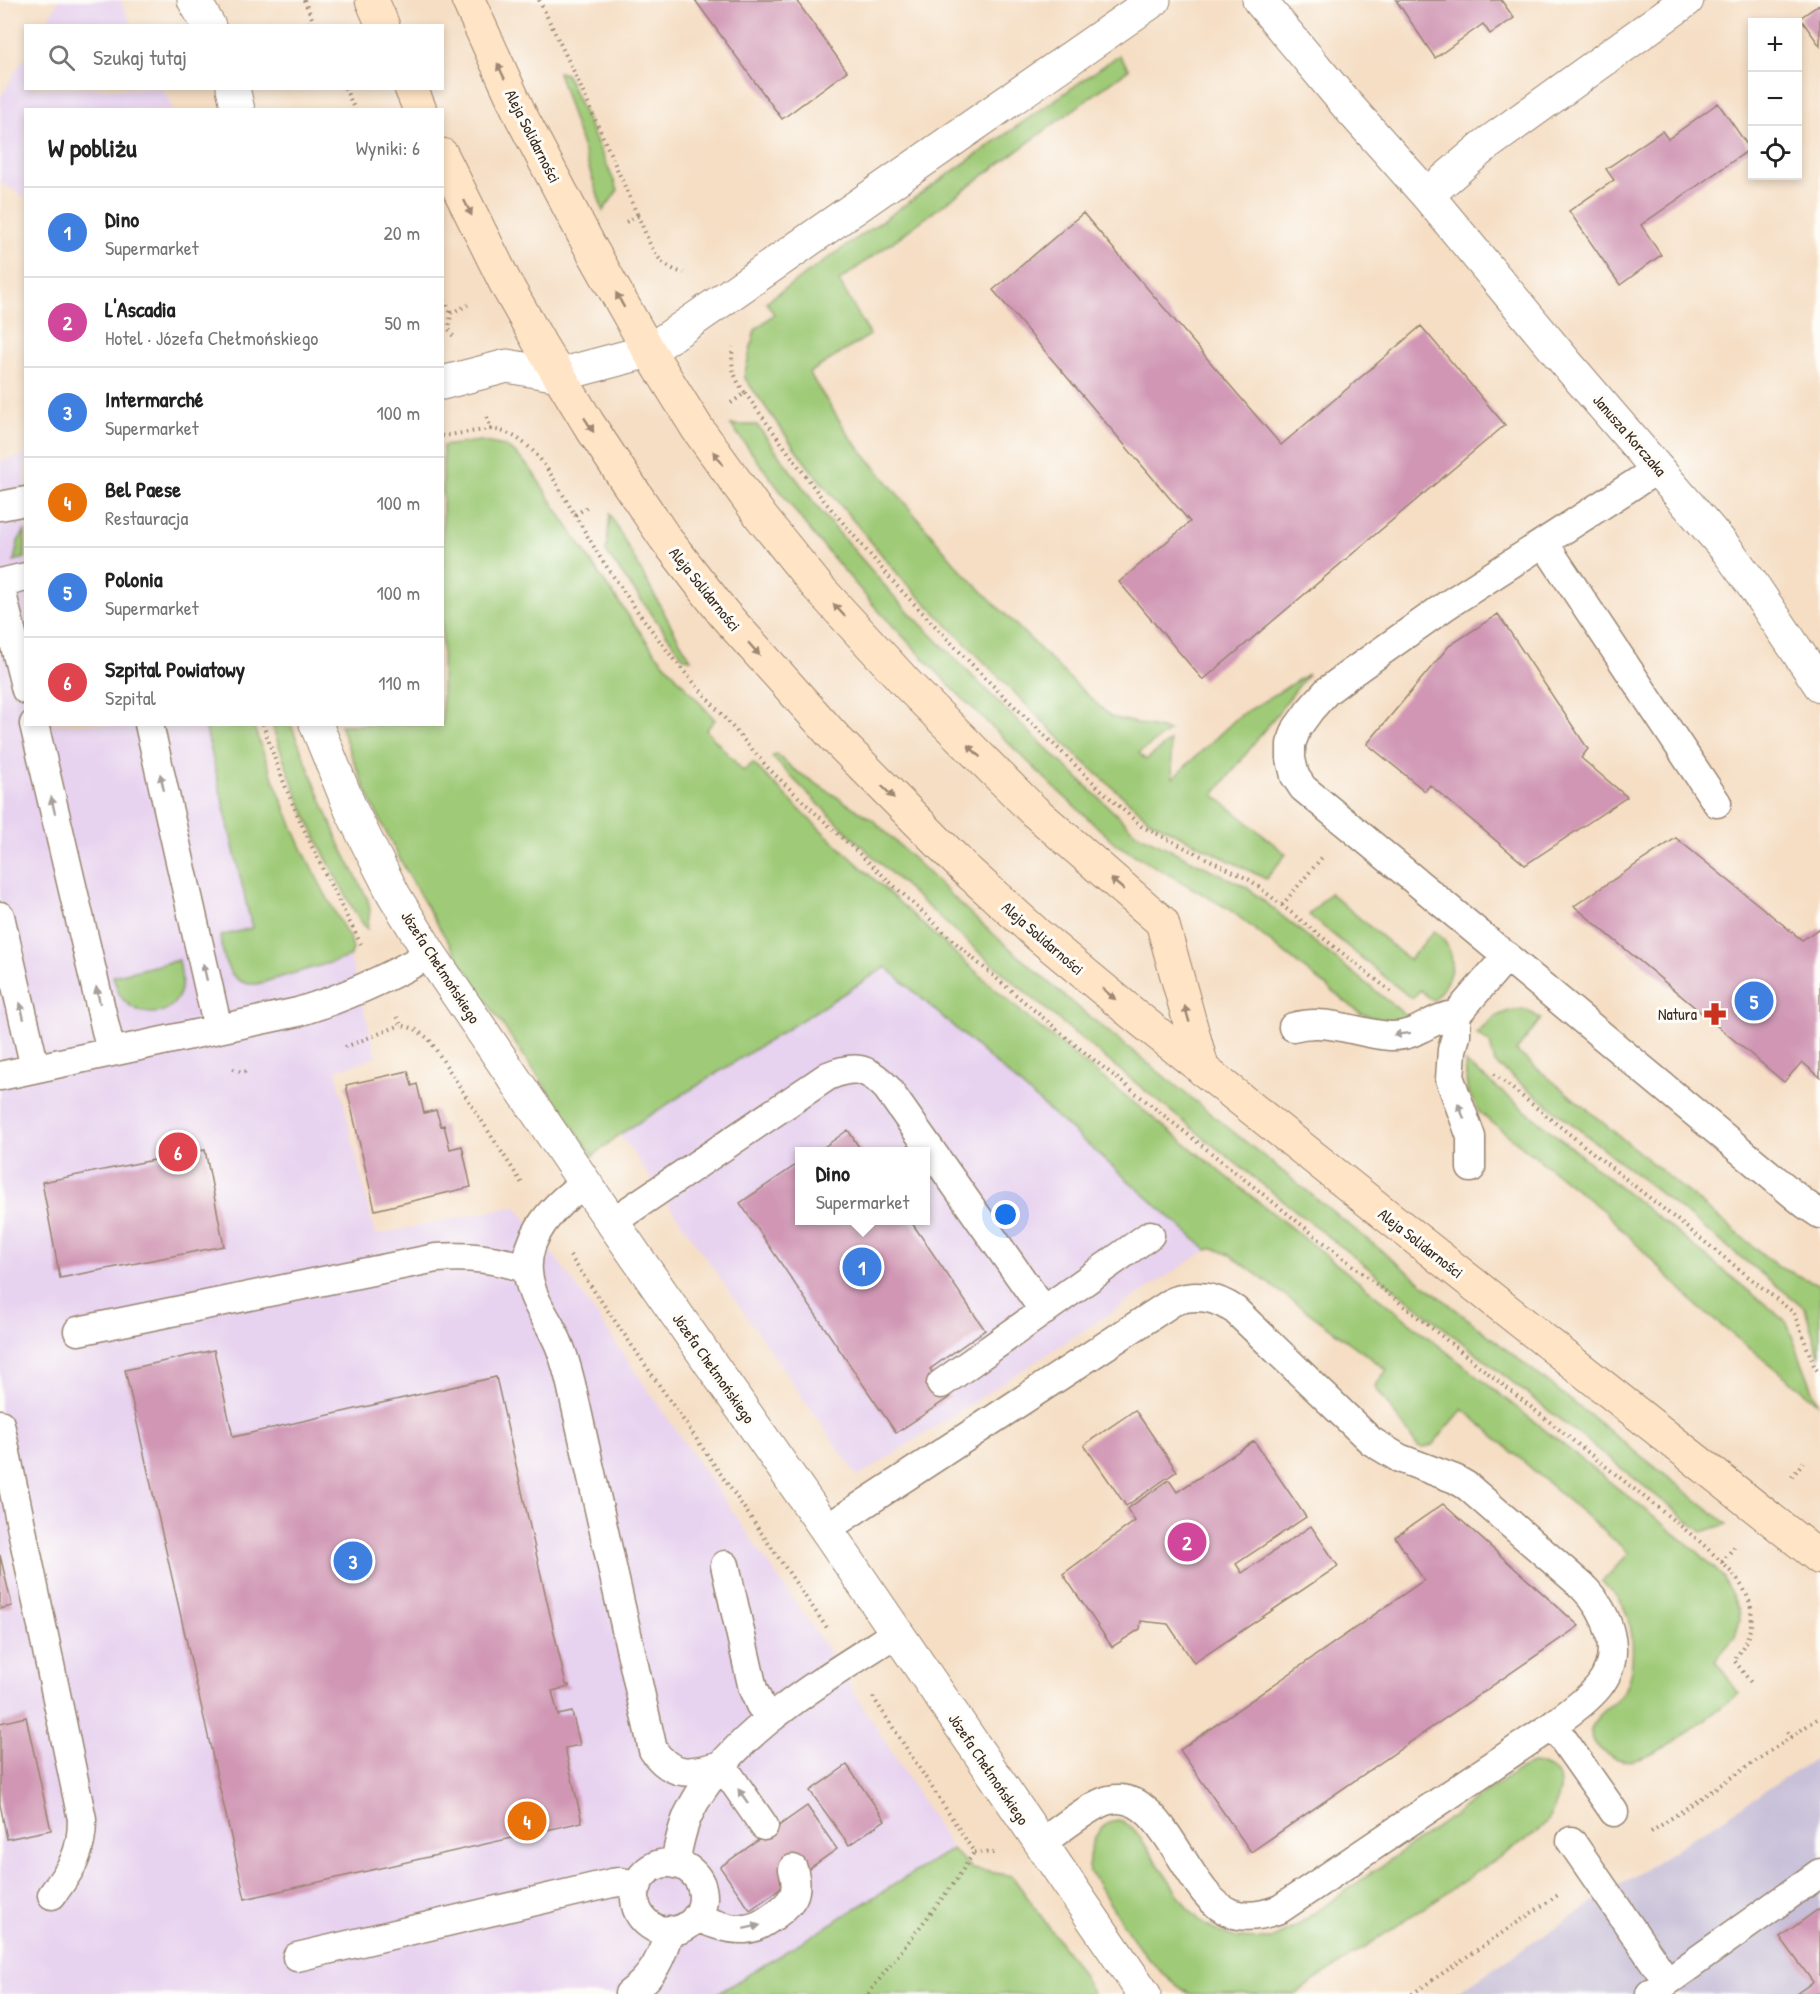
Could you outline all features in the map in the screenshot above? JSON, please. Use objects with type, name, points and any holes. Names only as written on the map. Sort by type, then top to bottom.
[{"type":"main road","points":[[372,0],[382,24]]},
{"type":"main road","name":"Aleja Solidarności","points":[[468,0],[521,116],[649,351],[697,428],[762,518],[817,586],[908,685],[1002,779],[1085,856],[1162,922],[1203,1070]]},
{"type":"main road","points":[[412,90],[419,108]]},
{"type":"main road","name":"Aleja Solidarności","points":[[444,159],[506,284],[559,375],[588,423],[665,538],[724,614],[836,739],[965,869],[1038,935],[1203,1070],[1820,1558]]},
{"type":"street","points":[[194,0],[208,24]]},
{"type":"street","points":[[444,382],[507,366],[559,375],[649,351],[1154,0]]},
{"type":"street","name":"Janusza Korczaka","points":[[1260,0],[1727,550],[1820,686]]},
{"type":"street","points":[[1426,195],[1483,147],[1687,0]]},
{"type":"street","points":[[233,90],[238,108]]},
{"type":"street","name":"Józefa Chełmońskiego","points":[[317,726],[351,810],[394,895],[430,954],[585,1183],[826,1529],[1144,1994]]},
{"type":"lane","points":[[1659,468],[1444,607],[1327,691],[1297,728],[1291,744],[1294,776],[1303,788],[1805,1204],[1820,1214]]},
{"type":"lane","points":[[0,506],[24,501]]},
{"type":"lane","points":[[1544,543],[1717,803]]},
{"type":"lane","points":[[24,579],[0,585],[24,682]]},
{"type":"lane","points":[[34,726],[111,1052]]},
{"type":"lane","points":[[149,726],[218,1029]]},
{"type":"lane","points":[[0,916],[35,1068]]},
{"type":"lane","points":[[0,1076],[298,1012],[394,974],[430,954]]},
{"type":"lane","points":[[1471,1168],[1471,1137],[1450,1079],[1452,1050],[1456,1036],[1456,1015],[1508,956]]},
{"type":"lane","points":[[1293,1027],[1314,1023],[1374,1034],[1405,1035],[1445,1016],[1456,1015]]},
{"type":"lane","points":[[612,1222],[828,1076],[841,1070],[861,1070],[877,1078],[887,1088],[929,1147]]},
{"type":"lane","points":[[930,1149],[1044,1311]]},
{"type":"lane","points":[[585,1183],[565,1197],[544,1219],[529,1253],[527,1269],[531,1289],[555,1335],[571,1384],[654,1750],[659,1759],[677,1771],[689,1773],[722,1765]]},
{"type":"lane","points":[[941,1384],[1150,1235]]},
{"type":"lane","points":[[78,1331],[436,1258],[487,1258],[506,1261],[527,1269]]},
{"type":"lane","points":[[826,1529],[1174,1301],[1191,1297],[1210,1298],[1235,1310],[1371,1441],[1399,1458],[1455,1479],[1467,1486],[1594,1598],[1607,1623],[1612,1638],[1612,1655],[1608,1672],[1588,1697],[1553,1725],[1280,1909],[1266,1914],[1241,1915],[1229,1912],[1219,1905],[1200,1884],[1149,1812],[1137,1803],[1109,1800],[1095,1806],[1040,1844]]},
{"type":"lane","points":[[0,1424],[82,1819],[82,1836],[77,1854],[70,1870],[52,1895]]},
{"type":"lane","points":[[725,1565],[753,1689],[760,1705],[771,1718]]},
{"type":"lane","points":[[675,1864],[688,1815],[708,1781],[722,1765],[771,1718],[800,1695],[896,1633]]},
{"type":"lane","points":[[1553,1725],[1614,1812]]},
{"type":"lane","points":[[722,1765],[764,1826]]},
{"type":"lane","points":[[1571,1841],[1659,1988],[1820,1873]]},
{"type":"lane","points":[[670,1862],[675,1864],[692,1871],[699,1881],[703,1891],[699,1913],[684,1927],[669,1930],[652,1927],[638,1912],[635,1902],[640,1879],[658,1864],[670,1862]]},
{"type":"lane","points":[[696,1917],[716,1925],[734,1928],[746,1929],[762,1924],[786,1908],[792,1901],[796,1887],[793,1869]]},
{"type":"lane","points":[[297,1957],[612,1883],[638,1885]]},
{"type":"lane","points":[[629,1994],[641,1986],[658,1963],[669,1930]]},
{"type":"path","points":[[304,0],[314,24]]},
{"type":"path","points":[[539,0],[656,255],[662,264],[687,274]]},
{"type":"path","points":[[309,24],[312,18]]},
{"type":"path","points":[[346,90],[354,108]]},
{"type":"path","points":[[619,226],[638,216]]},
{"type":"path","points":[[444,298],[451,313],[449,329],[456,342]]},
{"type":"path","points":[[451,313],[470,304]]},
{"type":"path","points":[[732,362],[736,380],[821,496],[894,584],[1055,746],[1141,826],[1250,880],[1397,996]]},
{"type":"path","points":[[728,405],[746,393]]},
{"type":"path","points":[[487,416],[491,429]]},
{"type":"path","points":[[444,436],[491,429],[503,431],[515,436],[534,452],[638,612],[675,661],[769,769],[811,809],[970,957],[1079,1048],[1697,1539],[1727,1566],[1747,1592],[1751,1622],[1749,1635],[1734,1660],[1752,1683]]},
{"type":"path","points":[[575,515],[593,502]]},
{"type":"path","points":[[264,726],[299,819],[361,944]]},
{"type":"path","points":[[1282,905],[1326,852]]},
{"type":"path","points":[[394,1012],[401,1025]]},
{"type":"path","points":[[345,1047],[401,1025],[415,1029],[429,1039],[544,1219],[850,1662],[974,1852],[957,1879],[868,1994]]},
{"type":"path","points":[[1486,1068],[1794,1313],[1815,1368],[1820,1373]]},
{"type":"path","points":[[1792,1477],[1803,1462]]},
{"type":"path","points":[[1791,1737],[1820,1718]]},
{"type":"shaded area","points":[[59,0],[120,0],[132,24],[45,24]]},
{"type":"shaded area","points":[[24,58],[24,90],[164,90],[172,108],[24,108],[24,196],[0,182],[0,98]]},
{"type":"shaded area","points":[[24,455],[24,726],[205,726],[252,929],[222,951],[227,967],[233,976],[257,983],[350,957],[377,1057],[336,1070],[375,1235],[516,1206],[570,1277],[826,1647],[952,1849],[717,1994],[0,1994],[0,461]]},
{"type":"shaded area","points":[[885,967],[1207,1250],[858,1477],[620,1134]]},
{"type":"shaded area","points":[[1820,1755],[1820,1994],[1455,1994],[1512,1956]]},
{"type":"green space","points":[[1119,55],[1129,69],[839,281],[870,335],[809,373],[850,437],[959,568],[1067,676],[1111,717],[1169,731],[1139,753],[1146,760],[1170,741],[1173,778],[1238,717],[1308,674],[1214,795],[1286,854],[1266,879],[1151,821],[1078,757],[902,579],[807,465],[744,377],[755,330],[774,314],[766,302]]},
{"type":"green space","points":[[558,72],[566,74],[618,190],[603,211]]},
{"type":"green space","points":[[731,425],[757,425],[821,512],[898,601],[1004,708],[1136,833],[1246,887],[1409,1018],[1383,1021],[1360,1013],[1229,909],[1117,845],[956,692],[875,607],[807,527]]},
{"type":"green space","points":[[480,441],[504,446],[514,452],[530,468],[601,577],[653,650],[715,720],[706,730],[743,771],[753,763],[807,817],[1029,1019],[1699,1553],[1723,1577],[1739,1610],[1740,1620],[1735,1637],[1715,1660],[1739,1694],[1673,1742],[1645,1757],[1634,1760],[1617,1759],[1600,1749],[1595,1744],[1590,1729],[1596,1719],[1617,1700],[1626,1686],[1633,1651],[1630,1626],[1623,1606],[1602,1582],[1629,1553],[1463,1409],[1432,1445],[1424,1448],[1418,1447],[1375,1386],[1387,1370],[1230,1255],[1214,1248],[1207,1250],[886,967],[620,1134],[593,1156],[486,1001],[420,895],[363,784],[340,726],[444,726],[444,446]]},
{"type":"green space","points":[[610,514],[691,659],[684,658],[606,552]]},
{"type":"green space","points":[[24,532],[24,558],[14,561],[18,541]]},
{"type":"green space","points":[[205,726],[253,726],[301,846],[351,941],[353,949],[350,957],[257,984],[247,983],[233,976],[225,962],[220,936],[252,928]]},
{"type":"green space","points":[[272,726],[291,726],[339,843],[368,900],[370,910],[367,929],[332,870],[287,767]]},
{"type":"green space","points":[[777,754],[793,769],[873,820],[975,918],[1069,1000],[1727,1524],[1702,1532],[1142,1089],[1014,983],[890,873],[772,757]]},
{"type":"green space","points":[[1330,893],[1409,960],[1434,931],[1443,939],[1451,957],[1452,966],[1446,983],[1433,1001],[1420,990],[1412,999],[1309,915]]},
{"type":"green space","points":[[179,960],[180,993],[173,1004],[166,1009],[159,1012],[143,1012],[135,1009],[120,996],[113,976]]},
{"type":"green space","points":[[1514,1010],[1527,1010],[1541,1019],[1516,1051],[1777,1266],[1820,1285],[1820,1359],[1805,1308],[1495,1063],[1490,1043],[1477,1034],[1493,1019]]},
{"type":"green space","points":[[1465,1062],[1786,1321],[1818,1403],[1698,1307],[1606,1213],[1479,1112],[1467,1089]]},
{"type":"green space","points":[[1532,1764],[1546,1767],[1555,1773],[1560,1791],[1552,1813],[1537,1832],[1295,1994],[1190,1994],[1159,1970],[1146,1955],[1122,1923],[1090,1872],[1091,1849],[1101,1829],[1108,1823],[1117,1821],[1127,1824],[1137,1833],[1188,1909],[1203,1923],[1214,1930],[1236,1938],[1271,1939],[1293,1928],[1518,1770]]},
{"type":"green space","points":[[952,1849],[972,1869],[1012,1876],[1078,1967],[1093,1994],[717,1994]]},
{"type":"building","points":[[695,0],[796,0],[847,71],[782,119]]},
{"type":"building","points":[[1396,0],[1501,0],[1514,18],[1490,34],[1483,24],[1435,58]]},
{"type":"building","points":[[1820,4],[1820,46],[1802,18],[1800,18]]},
{"type":"building","points":[[1718,103],[1748,146],[1748,150],[1641,225],[1661,255],[1620,285],[1569,211],[1614,180],[1606,169],[1662,131],[1668,139]]},
{"type":"building","points":[[1083,213],[1281,445],[1421,326],[1505,425],[1203,680],[1119,582],[1190,522],[993,290]]},
{"type":"building","points":[[1498,614],[1588,749],[1581,758],[1627,797],[1525,865],[1430,785],[1425,791],[1367,744],[1449,646]]},
{"type":"building","points":[[1676,838],[1802,940],[1820,928],[1820,1077],[1802,1062],[1784,1082],[1574,906]]},
{"type":"building","points":[[408,1071],[412,1086],[417,1084],[424,1113],[436,1110],[441,1126],[444,1125],[450,1149],[462,1146],[471,1187],[375,1210],[346,1085]]},
{"type":"building","points":[[848,1130],[859,1147],[824,1147]]},
{"type":"building","points":[[205,1150],[224,1246],[60,1278],[42,1182]]},
{"type":"building","points":[[795,1166],[795,1225],[913,1225],[985,1330],[930,1369],[950,1397],[896,1433],[740,1203]]},
{"type":"building","points":[[214,1350],[233,1437],[496,1377],[566,1685],[569,1685],[569,1687],[552,1691],[558,1715],[572,1712],[580,1745],[565,1748],[582,1822],[245,1899],[125,1370]]},
{"type":"building","points":[[1135,1410],[1177,1471],[1126,1506],[1084,1445]]},
{"type":"building","points":[[1254,1441],[1306,1517],[1236,1564],[1242,1573],[1311,1526],[1338,1566],[1194,1663],[1168,1624],[1141,1621],[1140,1629],[1112,1647],[1063,1574],[1135,1521],[1127,1509],[1169,1480],[1177,1492]]},
{"type":"building","points":[[1443,1504],[1579,1626],[1251,1852],[1180,1750],[1424,1580],[1395,1537]]},
{"type":"building","points":[[0,1555],[12,1606],[0,1609]]},
{"type":"building","points":[[26,1717],[51,1830],[7,1839],[0,1804],[0,1723]]},
{"type":"building","points":[[847,1765],[885,1820],[849,1845],[810,1791]]},
{"type":"building","points":[[807,1806],[837,1849],[750,1910],[720,1867]]},
{"type":"building","points":[[1820,1908],[1820,1994],[1796,1994],[1813,1982],[1780,1937]]},
{"type":"place","name":"Polonia","points":[[1754,1001]]},
{"type":"place","name":"Natura","points":[[1715,1014]]},
{"type":"place","name":"Szpital Powiatowy","points":[[178,1152]]},
{"type":"place","name":"Dino","points":[[862,1267]]},
{"type":"place","name":"L'Ascadia","points":[[1187,1542]]},
{"type":"place","name":"Intermarché","points":[[353,1561]]},
{"type":"place","name":"Bel Paese","points":[[527,1821]]}]
